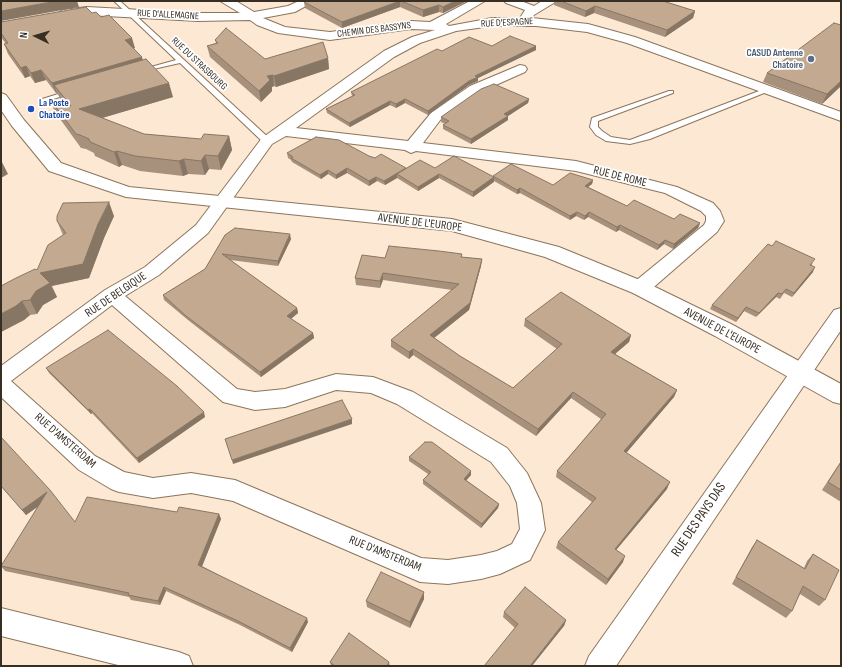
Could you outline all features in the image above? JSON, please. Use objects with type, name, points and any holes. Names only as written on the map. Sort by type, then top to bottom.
[{"type":"street","name":"CHEMIN DES BASSYNS","points":[[226,1],[238,6],[261,22],[282,30],[306,34],[330,36],[411,25],[434,25],[454,28]]},
{"type":"street","name":"RUE D'ALLEMAGNE","points":[[54,16],[87,12],[198,17],[251,16],[291,9],[309,1]]},
{"type":"street","points":[[434,25],[479,1]]},
{"type":"street","points":[[510,1],[535,10]]},
{"type":"street","points":[[524,21],[530,13],[551,1]]},
{"type":"street","name":"RUE D'ESPAGNE","points":[[222,202],[266,141],[283,132],[389,54],[416,40],[454,28],[492,22],[524,21],[588,28],[632,40],[841,117]]},
{"type":"street","points":[[411,148],[436,116],[475,89],[520,69]]},
{"type":"street","name":"AVENUE DE L'EUROPE","points":[[1,98],[18,124],[55,167],[126,192],[452,225],[552,252],[640,288],[723,330],[799,374],[841,395]]},
{"type":"street","name":"RUE DE ROME","points":[[283,132],[411,148],[545,161],[576,166],[671,190],[707,207],[714,215],[715,221],[711,228],[640,288]]},
{"type":"street","name":"RUE DE BELGIQUE","points":[[1,377],[112,295],[152,271],[202,229],[222,202]]},
{"type":"street","name":"RUE D'AMSTERDAM","points":[[1,384],[87,463],[119,482],[153,488],[191,483],[235,492],[420,570],[448,572],[480,567],[500,562],[521,552],[533,530],[529,503],[519,480],[499,455],[406,398],[374,385],[336,382],[285,398],[255,401],[231,396],[112,295]]},
{"type":"street","name":"RUE DES PAYS DAS","points":[[599,666],[841,315]]},
{"type":"street","points":[[1,622],[179,666]]},
{"type":"lane","name":"RUE DU STRASBOURG","points":[[118,1],[266,141]]},
{"type":"lane","points":[[135,74],[180,60]]},
{"type":"lane","points":[[44,100],[82,89]]},
{"type":"lane","points":[[671,92],[595,120],[594,127],[599,133],[609,139],[630,142],[647,137],[767,90]]},
{"type":"building","points":[[1,1],[57,1],[1,11]]},
{"type":"building","points":[[400,1],[342,22],[304,2]]},
{"type":"building","points":[[401,1],[455,1],[443,7],[439,5],[423,10]]},
{"type":"building","points":[[561,1],[663,1],[695,11],[667,30],[595,6],[586,11]]},
{"type":"building","points":[[86,7],[92,13],[96,12],[101,17],[109,15],[132,38],[125,40],[142,57],[52,83],[41,70],[31,73],[26,66],[21,68],[4,44],[8,43],[1,33],[1,22]]},
{"type":"building","points":[[834,23],[841,25],[841,81],[827,94],[767,73]]},
{"type":"building","points":[[226,28],[265,59],[323,42],[328,58],[274,76],[267,76],[270,80],[259,91],[207,46],[218,43],[215,40]]},
{"type":"building","points":[[510,36],[536,46],[475,76],[478,77],[469,81],[428,111],[405,99],[396,104],[390,101],[349,123],[326,109],[355,95],[351,92],[437,49],[442,51],[469,37],[492,46]]},
{"type":"building","points":[[146,59],[169,83],[79,109],[144,134],[201,139],[204,134],[229,136],[218,156],[205,155],[201,161],[184,159],[179,161],[135,156],[117,151],[114,152],[90,142],[89,139],[76,134],[49,98],[71,106],[54,85]]},
{"type":"building","points":[[494,84],[529,99],[504,114],[508,116],[471,139],[443,125],[449,121],[441,117],[481,89]]},
{"type":"building","points":[[316,137],[339,140],[375,158],[381,154],[406,168],[384,181],[376,177],[369,181],[347,168],[336,175],[328,170],[320,175],[291,158],[293,157],[287,153]]},
{"type":"building","points":[[454,156],[494,177],[473,192],[439,174],[418,187],[397,174],[420,160],[435,168]]},
{"type":"building","points":[[511,164],[553,185],[570,173],[593,180],[585,186],[627,206],[634,200],[674,219],[680,214],[700,223],[674,244],[665,240],[659,245],[620,225],[617,227],[589,212],[585,216],[577,212],[570,216],[520,188],[517,190],[493,176]]},
{"type":"building","points":[[109,202],[98,224],[83,264],[40,273],[50,283],[36,291],[30,300],[22,301],[1,314],[1,286],[35,269],[37,270],[48,245],[66,233],[57,221],[57,216],[63,203]]},
{"type":"building","points":[[235,228],[290,234],[278,261],[222,254],[297,308],[287,316],[313,333],[260,372],[186,316],[163,295],[205,269],[225,235]]},
{"type":"building","points":[[776,241],[815,259],[810,265],[815,267],[794,293],[786,289],[782,294],[778,293],[759,313],[746,307],[738,318],[712,305],[768,244],[772,246]]},
{"type":"building","points":[[389,246],[462,254],[461,257],[482,259],[470,303],[430,335],[460,356],[513,388],[562,344],[525,319],[561,292],[631,335],[611,352],[677,390],[624,451],[670,482],[615,549],[625,556],[608,579],[558,542],[596,498],[557,471],[606,414],[573,392],[538,429],[413,349],[409,352],[391,340],[459,284],[383,273],[380,281],[355,278],[362,255],[385,258]]},
{"type":"building","points":[[108,330],[177,386],[204,412],[137,458],[90,409],[88,410],[46,368]]},
{"type":"building","points":[[342,400],[352,419],[232,460],[225,439]]},
{"type":"building","points":[[1,437],[50,490],[75,522],[87,497],[177,512],[179,507],[219,514],[198,565],[307,618],[290,648],[238,621],[164,587],[158,601],[128,595],[129,593],[1,566],[47,492],[22,510],[1,486]]},
{"type":"building","points":[[425,442],[432,442],[471,471],[464,479],[499,504],[482,524],[423,480],[431,472],[409,457]]},
{"type":"building","points":[[841,462],[841,490],[828,482]]},
{"type":"building","points":[[757,540],[805,569],[813,554],[839,570],[825,600],[803,586],[792,611],[736,577]]},
{"type":"building","points":[[381,572],[424,592],[410,622],[366,601]]},
{"type":"building","points":[[525,587],[566,620],[530,666],[484,666],[518,624],[504,612]]},
{"type":"building","points":[[349,633],[389,662],[387,666],[335,666],[330,662]]},
{"type":"place","name":"CASUD Antenne Chatoire","points":[[811,59]]},
{"type":"place","name":"La Poste Chatoire","points":[[31,109]]}]
